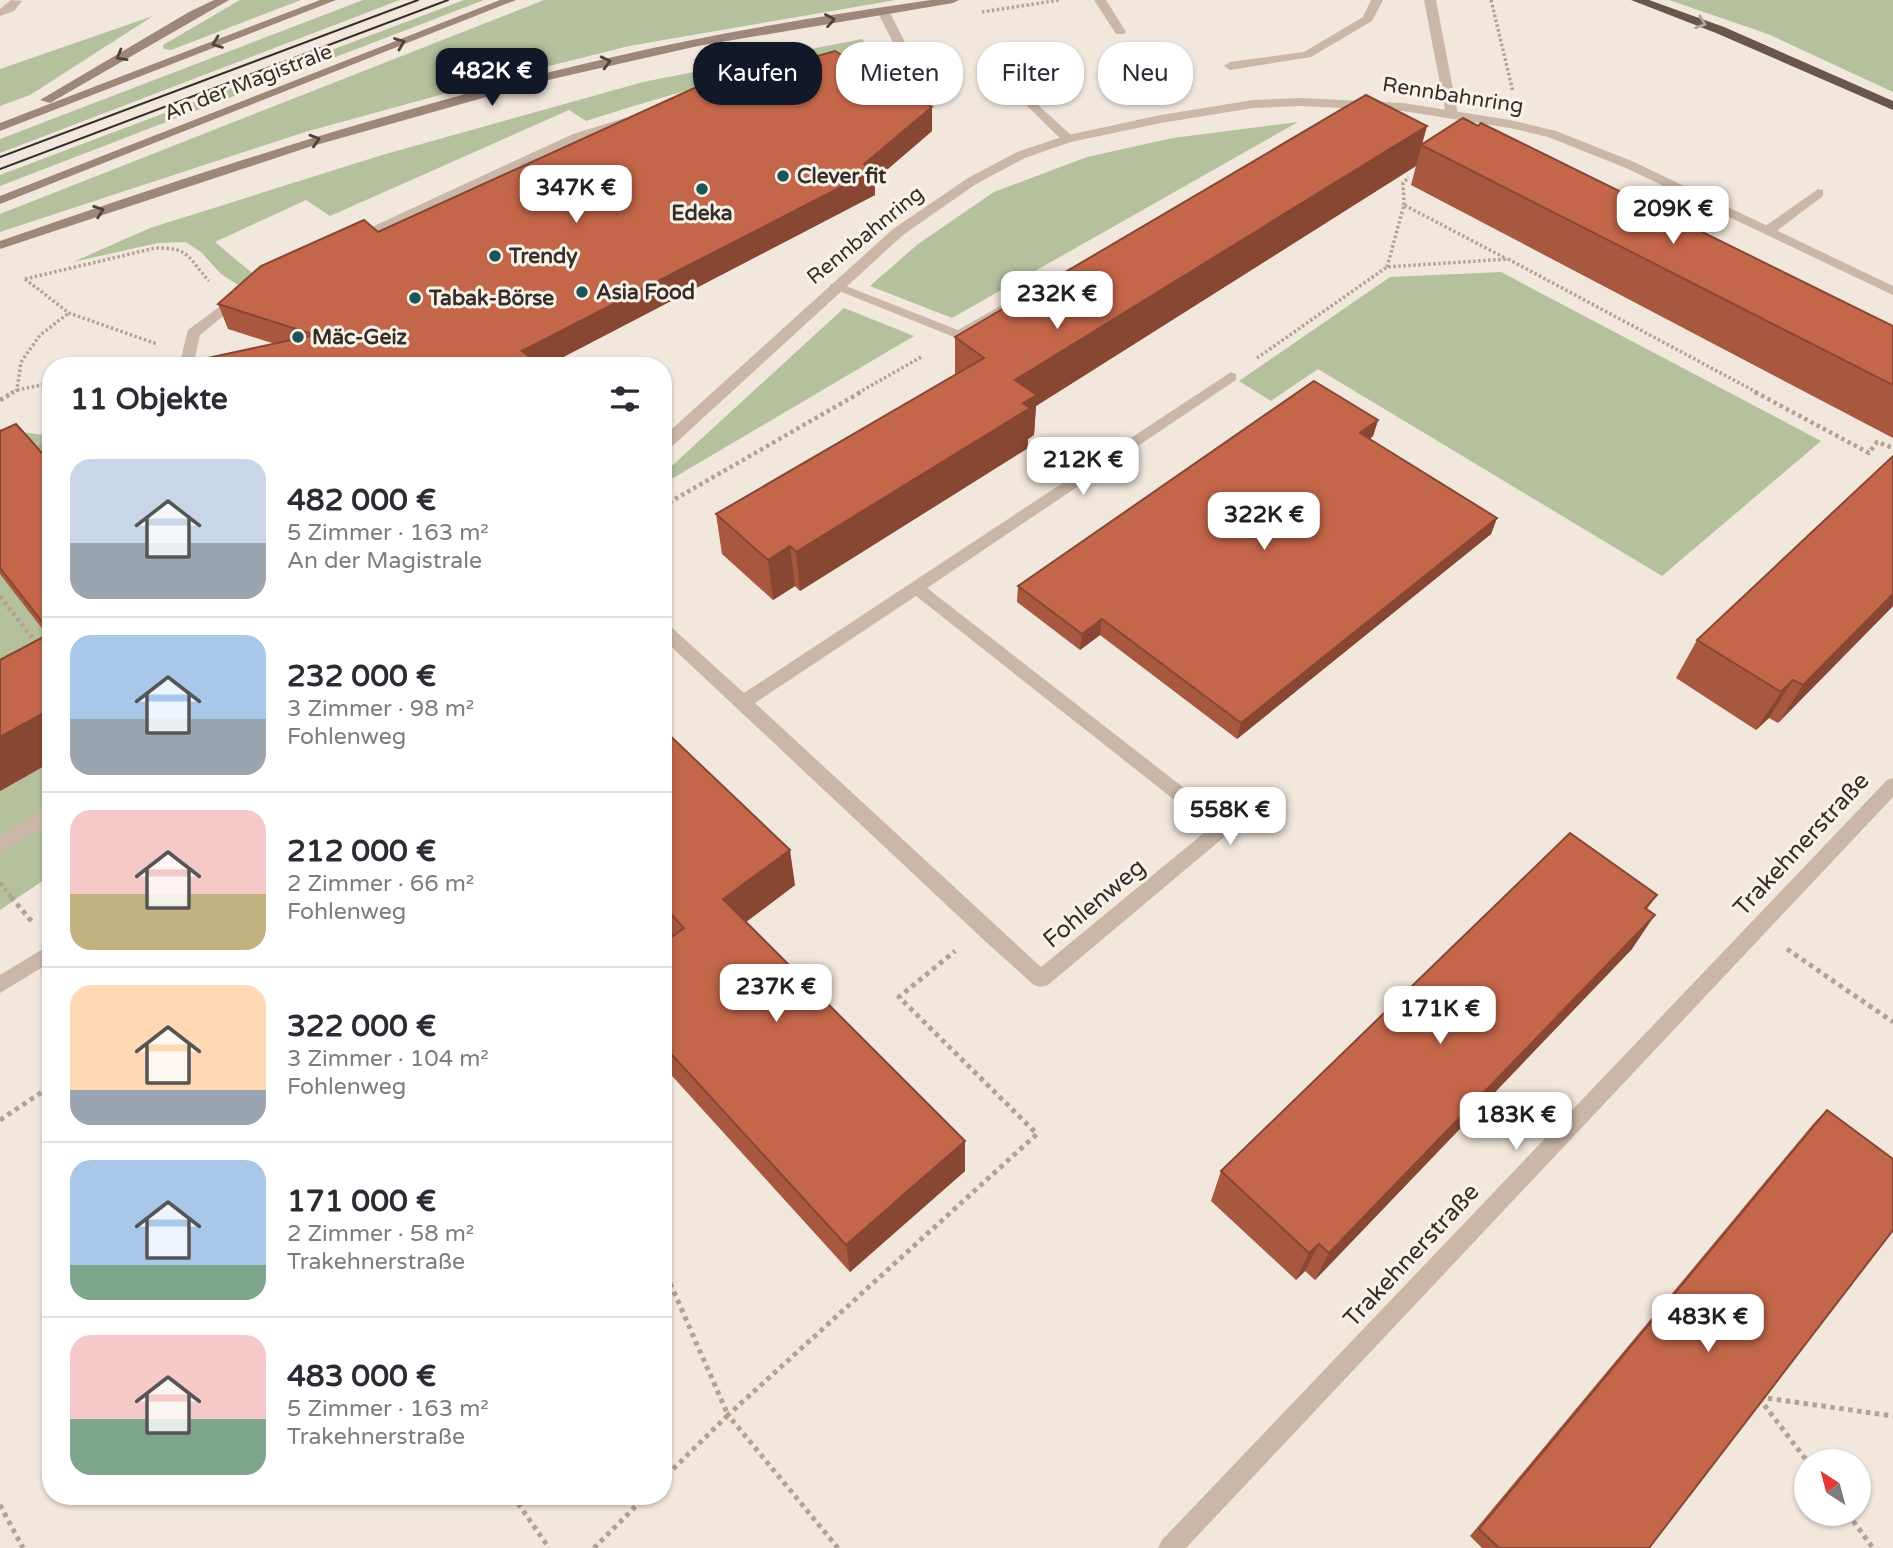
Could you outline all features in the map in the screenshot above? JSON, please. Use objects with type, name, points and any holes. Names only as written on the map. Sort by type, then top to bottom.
[{"type":"highway","points":[[1637,0],[1720,30],[1893,106]]},
{"type":"main road","points":[[0,127],[193,14],[223,0]]},
{"type":"main road","name":"An der Magistrale","points":[[0,127],[330,0]]},
{"type":"main road","name":"An der Magistrale","points":[[0,200],[510,0]]},
{"type":"main road","points":[[0,245],[313,141],[517,84],[615,60],[953,0]]},
{"type":"street","points":[[1100,0],[1120,32]]},
{"type":"street","points":[[1230,66],[1307,55],[1368,19],[1377,0]]},
{"type":"street","points":[[1430,0],[1452,115]]},
{"type":"street","points":[[0,13],[10,9],[16,1]]},
{"type":"street","points":[[822,71],[906,56],[883,11]]},
{"type":"street","name":"Rennbahnring","points":[[672,438],[898,232],[972,181],[1021,155],[1068,139],[1161,119],[1253,104],[1301,102],[1403,107],[1510,124],[1552,134],[1630,165],[1893,291]]},
{"type":"street","points":[[1329,118],[1353,104]]},
{"type":"street","points":[[1033,105],[1068,139]]},
{"type":"street","points":[[343,244],[577,137],[643,117]]},
{"type":"street","points":[[1769,230],[1818,193]]},
{"type":"street","points":[[835,287],[959,335],[1066,272]]},
{"type":"street","points":[[188,357],[193,333],[241,295]]},
{"type":"street","points":[[742,703],[1231,377]]},
{"type":"street","name":"Fohlenweg","points":[[672,637],[1041,979],[1223,828],[916,588]]},
{"type":"street","name":"Trakehnerstraße","points":[[1170,1548],[1893,785]]},
{"type":"street","points":[[0,846],[42,818]]},
{"type":"street","points":[[0,985],[42,958]]},
{"type":"path","points":[[1491,0],[1512,84],[1514,100],[1510,124]]},
{"type":"path","points":[[1387,267],[1404,205],[1403,183],[1409,177]]},
{"type":"path","points":[[1404,205],[1868,453],[1877,442],[1893,449]]},
{"type":"path","points":[[179,357],[69,313],[25,279],[155,248],[180,248],[188,253],[213,285],[241,295]]},
{"type":"path","points":[[1231,377],[1387,267],[1507,259]]},
{"type":"path","points":[[17,390],[22,362],[40,335],[69,313]]},
{"type":"path","points":[[672,501],[959,335]]},
{"type":"path","points":[[0,400],[17,390],[42,385]]},
{"type":"path","points":[[25,446],[42,447]]},
{"type":"path","points":[[0,596],[42,650]]},
{"type":"path","points":[[0,883],[34,925]]},
{"type":"path","points":[[672,1470],[728,1415],[1037,1134],[899,997],[983,928]]},
{"type":"path","points":[[1758,928],[1893,1022]]},
{"type":"path","points":[[0,1120],[42,1092]]},
{"type":"path","points":[[672,1287],[728,1415],[838,1548]]},
{"type":"path","points":[[1798,1449],[1758,1397],[1893,1416]]},
{"type":"path","points":[[0,1505],[23,1548]]},
{"type":"path","points":[[519,1505],[549,1548]]},
{"type":"path","points":[[594,1548],[637,1505]]},
{"type":"path","points":[[1857,1526],[1873,1548]]},
{"type":"green space","points":[[240,0],[301,0],[171,50],[164,49],[163,45]]},
{"type":"green space","points":[[363,0],[400,0],[0,153],[0,139]]},
{"type":"green space","points":[[464,0],[484,0],[0,186],[0,175]]},
{"type":"green space","points":[[544,0],[896,0],[629,46],[513,75],[305,132],[0,232],[0,214]]},
{"type":"green space","points":[[1669,0],[1893,0],[1893,92],[1768,34]]},
{"type":"green space","points":[[153,16],[30,95],[0,106],[0,69]]},
{"type":"green space","points":[[836,44],[836,56],[822,58],[822,47]]},
{"type":"green space","points":[[693,72],[693,89],[586,121],[569,110],[330,216],[306,200],[215,242],[252,273],[238,285],[221,274],[201,252],[186,242],[158,243],[73,262],[150,228],[382,155],[643,82]]},
{"type":"green space","points":[[1298,122],[952,318],[870,286],[918,244],[994,192],[1087,157],[1173,138]]},
{"type":"green space","points":[[1501,272],[1821,441],[1662,576],[1318,369],[1271,401],[1239,381],[1390,277]]},
{"type":"green space","points":[[844,308],[914,336],[672,479],[672,466]]},
{"type":"green space","points":[[0,429],[42,435],[42,881],[0,910]]},
{"type":"building","points":[[835,51],[836,105],[932,107],[864,164],[874,170],[522,351],[529,357],[212,357],[315,335],[218,304],[261,266],[364,220],[378,232],[693,89],[693,105],[822,105],[822,55]]},
{"type":"building","points":[[1366,95],[1427,126],[1015,380],[1037,395],[1023,403],[1030,408],[796,552],[790,546],[768,560],[716,514],[984,358],[955,337]]},
{"type":"building","points":[[1463,118],[1478,126],[1481,123],[1893,326],[1893,385],[1421,145]]},
{"type":"building","points":[[1314,381],[1378,420],[1360,433],[1497,518],[1241,723],[1102,619],[1082,634],[1018,586]]},
{"type":"building","points":[[16,424],[42,453],[42,622],[0,568],[0,431]]},
{"type":"building","points":[[1893,456],[1893,594],[1803,685],[1793,680],[1781,692],[1697,640]]},
{"type":"building","points":[[42,638],[42,714],[0,737],[0,660]]},
{"type":"building","points":[[672,738],[790,850],[723,899],[965,1141],[846,1245],[672,1055],[672,937],[684,928],[672,915]]},
{"type":"building","points":[[1570,833],[1657,895],[1645,908],[1655,915],[1329,1253],[1319,1244],[1309,1253],[1221,1171]]},
{"type":"building","points":[[1827,1110],[1893,1159],[1893,1230],[1649,1548],[1499,1548],[1479,1529]]},
{"type":"tram line","points":[[0,157],[418,0]]},
{"type":"tram line","points":[[0,169],[448,0]]},
{"type":"place","name":"Clever fit","points":[[783,176]]},
{"type":"place","name":"Edeka","points":[[702,189]]},
{"type":"place","name":"Trendy","points":[[495,256]]},
{"type":"place","name":"Asia Food","points":[[582,292]]},
{"type":"place","name":"Tabak-Börse","points":[[415,298]]},
{"type":"place","name":"Mäc-Geiz","points":[[298,337]]}]
